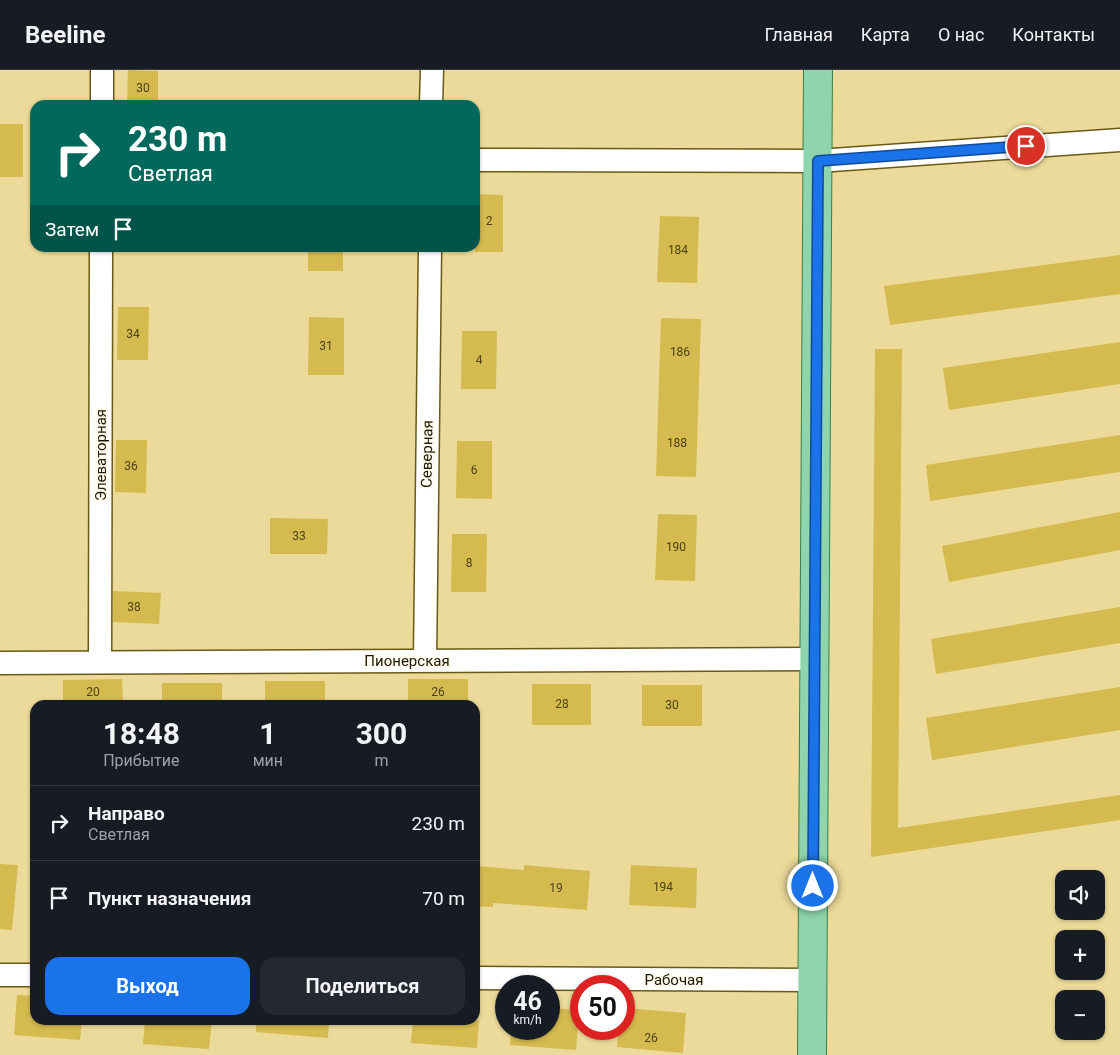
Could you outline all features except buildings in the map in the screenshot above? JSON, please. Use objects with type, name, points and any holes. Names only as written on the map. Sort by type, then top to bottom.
[{"type":"main road","points":[[812,1055],[818,70]]},
{"type":"street","points":[[102,70],[102,100]]},
{"type":"street","points":[[431,100],[432,70]]},
{"type":"street","points":[[480,160],[818,161],[1120,140]]},
{"type":"street","name":"Элеваторная","points":[[100,662],[101,252]]},
{"type":"street","name":"Северная","points":[[425,661],[430,252]]},
{"type":"street","name":"Пионерская","points":[[0,663],[814,659]]},
{"type":"street","points":[[0,975],[30,975]]},
{"type":"street","name":"Рабочая","points":[[480,978],[813,980]]},
{"type":"route","points":[[813,886],[818,161],[1026,146]]}]
